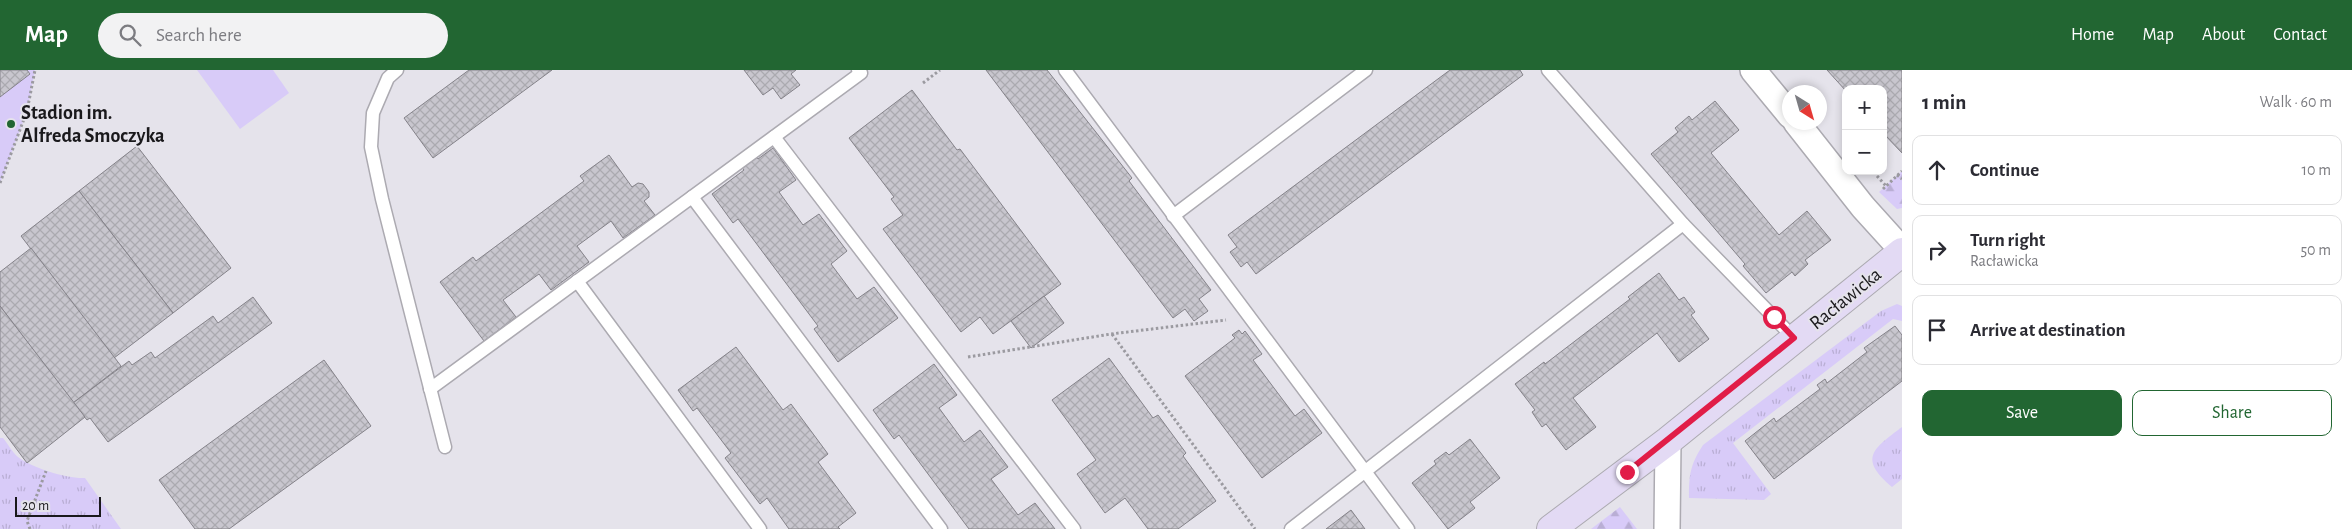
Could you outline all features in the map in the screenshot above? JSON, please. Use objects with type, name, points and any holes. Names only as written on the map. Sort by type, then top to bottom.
[{"type":"street","points":[[1754,70],[1782,105]]},
{"type":"street","points":[[1802,130],[1863,207],[1902,251]]},
{"type":"street","name":"Racławicka","points":[[1551,529],[1668,440],[1902,251]]},
{"type":"street","points":[[1667,529],[1668,440]]},
{"type":"lane","points":[[397,70],[388,78],[373,113],[371,147],[382,199],[445,447]]},
{"type":"lane","points":[[430,389],[861,73],[858,70]]},
{"type":"lane","points":[[1064,70],[1408,529]]},
{"type":"lane","points":[[1173,216],[1366,70]]},
{"type":"lane","points":[[1548,70],[1684,224],[1794,338]]},
{"type":"lane","points":[[774,137],[1074,529]]},
{"type":"lane","points":[[692,197],[941,529]]},
{"type":"lane","points":[[1291,529],[1684,224]]},
{"type":"lane","points":[[577,281],[760,529]]},
{"type":"path","points":[[0,183],[27,111],[35,70]]},
{"type":"path","points":[[924,83],[940,70]]},
{"type":"path","points":[[0,164],[6,167]]},
{"type":"path","points":[[1897,175],[1902,180]]},
{"type":"path","points":[[1877,176],[1886,186]]},
{"type":"path","points":[[945,361],[1111,334],[1249,317]]},
{"type":"path","points":[[1111,334],[1255,529]]},
{"type":"path","points":[[30,529],[27,521],[46,471]]},
{"type":"green space","name":"Stadion im. Alfreda Smoczyka","points":[[0,70],[35,70],[27,111],[0,183]]},
{"type":"green space","points":[[197,70],[273,70],[289,93],[240,129]]},
{"type":"green space","points":[[1902,171],[1902,208],[1897,209],[1879,192]]},
{"type":"green space","points":[[1897,304],[1902,306],[1902,321],[1893,319],[1733,443],[1771,494],[1764,500],[1689,498],[1691,470],[1695,458],[1703,445],[1881,311]]},
{"type":"green space","points":[[1902,427],[1902,479],[1892,487],[1881,477],[1875,468],[1873,454],[1883,442]]},
{"type":"green space","points":[[0,438],[3,438],[18,457],[32,465],[60,475],[85,478],[121,529],[0,529]]},
{"type":"green space","points":[[1620,507],[1637,529],[1591,529]]},
{"type":"building","points":[[0,70],[27,70],[30,74],[0,97]]},
{"type":"building","points":[[469,70],[552,70],[433,158],[404,118]]},
{"type":"building","points":[[744,70],[796,70],[791,74],[800,85],[781,99],[773,88],[763,95]]},
{"type":"building","points":[[986,70],[1047,70],[1132,178],[1129,181],[1211,290],[1199,299],[1208,311],[1194,321],[1185,309],[1173,318]]},
{"type":"building","points":[[1450,70],[1520,70],[1523,75],[1256,274],[1247,262],[1241,267],[1230,252],[1237,247],[1228,235]]},
{"type":"building","points":[[1827,70],[1902,70],[1902,153],[1887,137],[1887,85],[1842,85],[1842,87]]},
{"type":"building","points":[[912,90],[957,150],[960,149],[1061,284],[993,334],[980,317],[961,332],[883,229],[903,215],[891,199],[894,197],[849,138]]},
{"type":"building","points":[[1715,101],[1739,130],[1711,153],[1779,235],[1807,211],[1831,240],[1805,260],[1808,264],[1795,276],[1792,272],[1766,293],[1743,266],[1745,264],[1651,154],[1678,132],[1675,128],[1689,116],[1692,120]]},
{"type":"building","points":[[137,146],[231,268],[173,313],[79,191]]},
{"type":"building","points":[[773,148],[796,180],[779,192],[803,225],[819,214],[847,251],[831,264],[857,299],[874,287],[898,318],[838,362],[814,329],[818,326],[738,219],[733,223],[712,194],[744,170],[740,165],[754,153],[758,159]]},
{"type":"building","points":[[609,155],[632,187],[638,183],[643,184],[649,192],[649,197],[644,201],[655,215],[623,238],[611,221],[577,246],[589,262],[551,290],[539,274],[503,300],[516,317],[484,341],[440,282],[473,257],[476,261],[584,181],[580,176]]},
{"type":"building","points":[[79,191],[173,313],[114,358],[21,236]]},
{"type":"building","points":[[31,248],[121,366],[73,403],[0,306],[0,272]]},
{"type":"building","points":[[1659,273],[1679,300],[1684,297],[1695,312],[1691,315],[1709,339],[1679,362],[1657,333],[1573,398],[1596,427],[1566,450],[1546,424],[1542,427],[1532,412],[1535,410],[1515,384],[1544,362],[1545,364],[1630,299],[1628,297]]},
{"type":"building","points":[[1044,296],[1064,323],[1031,348],[1011,321]]},
{"type":"building","points":[[253,297],[272,323],[108,442],[90,418],[87,420],[73,403],[129,361],[132,365],[151,352],[155,358],[213,316],[218,323]]},
{"type":"building","points":[[0,306],[85,417],[27,463],[0,427]]},
{"type":"building","points":[[1895,326],[1902,335],[1902,381],[1774,479],[1745,441],[1774,418],[1776,422],[1820,389],[1817,385],[1825,379],[1827,383],[1867,352],[1864,348]]},
{"type":"building","points":[[1239,330],[1242,334],[1245,331],[1262,354],[1253,360],[1295,416],[1304,409],[1322,433],[1262,478],[1185,376],[1235,338],[1232,335]]},
{"type":"building","points":[[736,347],[783,410],[791,404],[828,454],[818,462],[856,513],[838,527],[840,529],[789,529],[767,498],[760,504],[725,458],[731,453],[697,408],[693,411],[678,390]]},
{"type":"building","points":[[1109,358],[1153,418],[1158,415],[1186,453],[1183,456],[1216,501],[1178,529],[1148,529],[1125,498],[1105,513],[1077,474],[1096,460],[1052,400]]},
{"type":"building","points":[[324,360],[371,426],[229,529],[195,529],[159,480]]},
{"type":"building","points":[[934,364],[957,395],[939,408],[964,442],[980,430],[1008,467],[991,479],[1018,515],[1035,503],[1055,529],[969,529],[899,435],[894,439],[873,410]]},
{"type":"building","points":[[1470,439],[1500,478],[1470,502],[1475,508],[1448,529],[1412,483],[1436,464],[1434,461],[1446,452],[1449,455]]},
{"type":"building","points":[[1351,510],[1365,529],[1326,529]]},
{"type":"place","name":"Stadion im. Alfreda Smoczyka","points":[[11,124]]},
{"type":"route","points":[[1627,472],[1794,338],[1774,317]]}]
